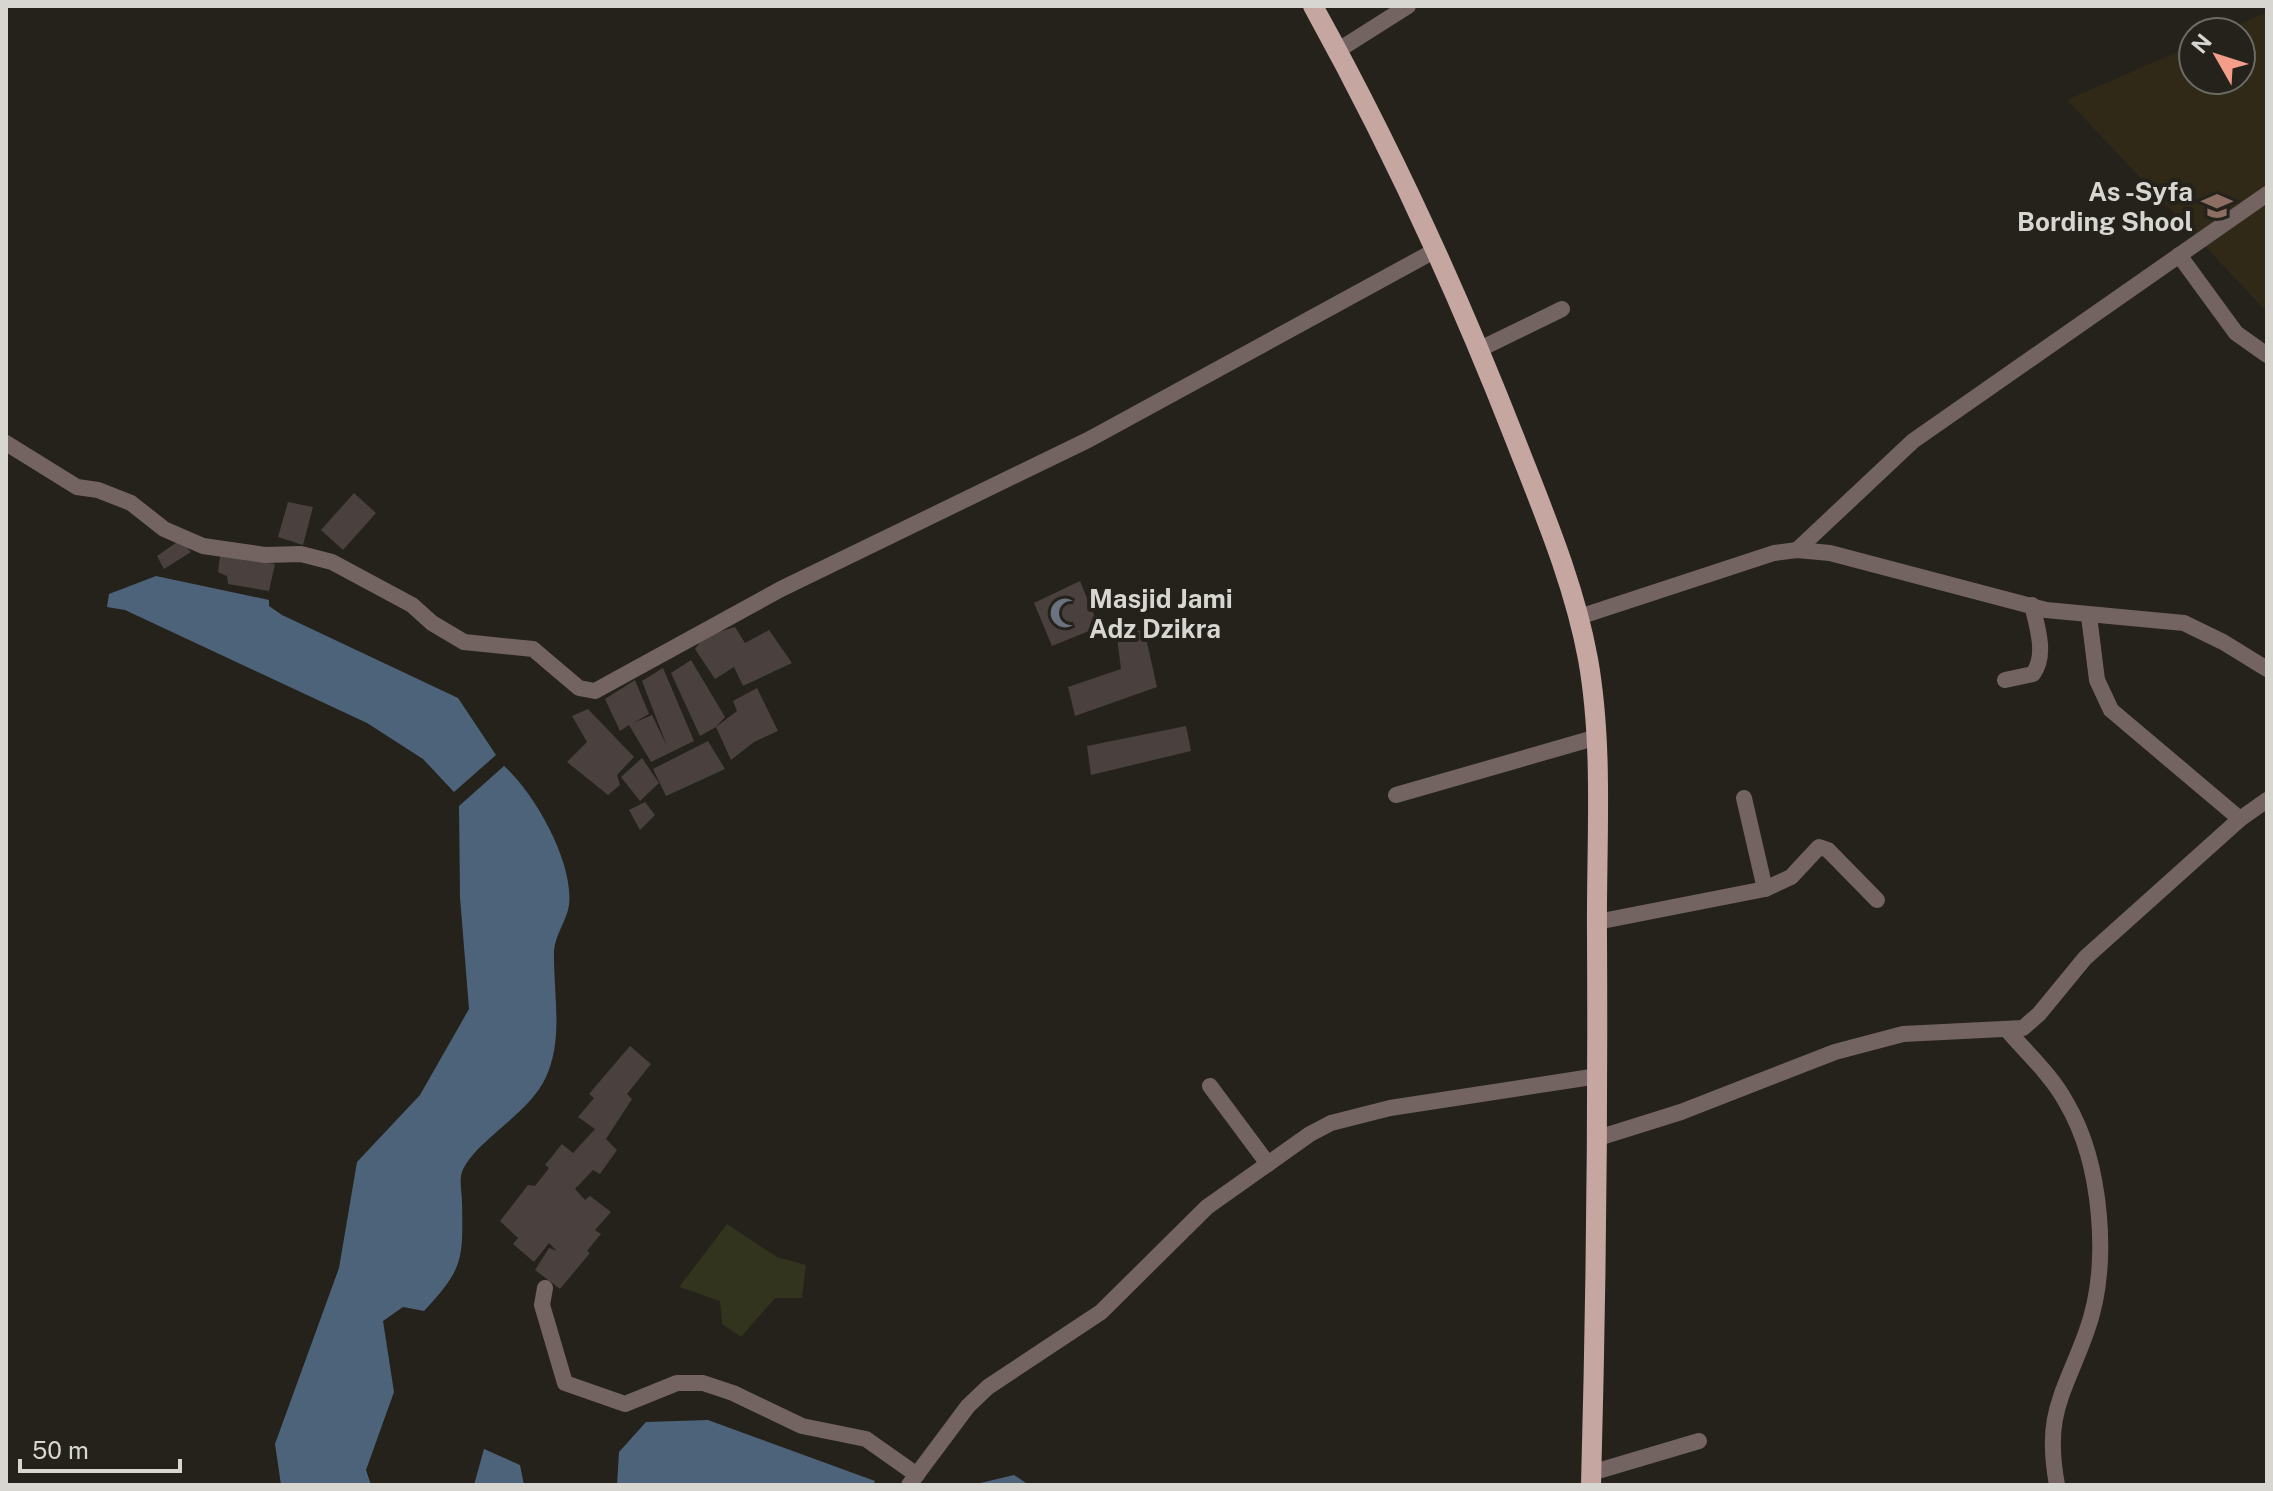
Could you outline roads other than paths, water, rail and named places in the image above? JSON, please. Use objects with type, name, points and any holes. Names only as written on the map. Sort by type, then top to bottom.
[{"type":"main road","points":[[1313,6],[1436,250],[1480,349],[1546,516],[1579,617],[1588,663],[1594,738],[1598,1076],[1591,1479]]},
{"type":"street","points":[[1337,51],[1408,6]]},
{"type":"street","points":[[1797,550],[1913,441],[2267,194]]},
{"type":"street","points":[[6,443],[77,487],[98,490],[131,503],[164,529],[190,541],[203,546],[265,555],[301,554],[332,562],[412,605],[432,623],[464,642],[533,649],[579,688],[595,691],[781,589],[1088,440],[1436,250]]},
{"type":"street","points":[[2179,255],[2236,333],[2267,355]]},
{"type":"street","points":[[1480,349],[1562,309]]},
{"type":"street","points":[[1579,617],[1774,553],[1797,550],[1830,553],[2032,605],[2089,616],[2184,623],[2267,669]]},
{"type":"street","points":[[2005,680],[2033,674],[2039,665],[2039,633],[2032,605]]},
{"type":"street","points":[[2089,616],[2097,680],[2111,710],[2240,819]]},
{"type":"street","points":[[1396,795],[1594,738]]},
{"type":"street","points":[[1744,798],[1765,889]]},
{"type":"street","points":[[1598,1138],[1681,1112],[1835,1052],[1903,1034],[1939,1030],[2008,1031],[2028,1024],[2085,958],[2240,819],[2267,800]]},
{"type":"street","points":[[1597,922],[1765,889],[1791,877],[1819,847],[1828,850],[1877,900]]},
{"type":"street","points":[[2008,1031],[2065,1098],[2085,1138],[2097,1210],[2095,1299],[2087,1333],[2064,1381],[2053,1424],[2050,1446],[2057,1485]]},
{"type":"street","points":[[545,1288],[542,1305],[565,1383],[625,1404],[677,1383],[703,1383],[733,1393],[802,1426],[866,1439],[913,1480],[968,1406],[988,1387],[1101,1312],[1180,1230],[1310,1134],[1350,1118],[1462,1095],[1598,1076]]},
{"type":"street","points":[[1210,1086],[1268,1164]]},
{"type":"street","points":[[1591,1479],[1699,1441]]},
{"type":"water","points":[[156,576],[269,600],[269,606],[282,615],[458,698],[496,755],[454,792],[423,759],[367,723],[125,610],[107,607],[109,594]]},
{"type":"water","points":[[504,766],[528,793],[550,829],[559,849],[569,888],[568,911],[554,951],[556,1031],[551,1062],[538,1091],[478,1149],[462,1172],[461,1251],[447,1284],[424,1311],[403,1307],[383,1321],[394,1392],[366,1470],[371,1485],[281,1485],[275,1444],[339,1268],[357,1162],[420,1095],[469,1009],[460,897],[459,806]]},
{"type":"water","points":[[708,1420],[875,1481],[873,1485],[617,1485],[619,1452],[646,1422]]},
{"type":"water","points":[[484,1449],[520,1465],[524,1485],[474,1485]]},
{"type":"water","points":[[1014,1475],[1029,1485],[972,1485]]},
{"type":"place","name":"As -Syfa Bording Shool","points":[[2217,206]]},
{"type":"place","name":"Masjid Jami Adz Dzikra","points":[[1065,613]]}]
